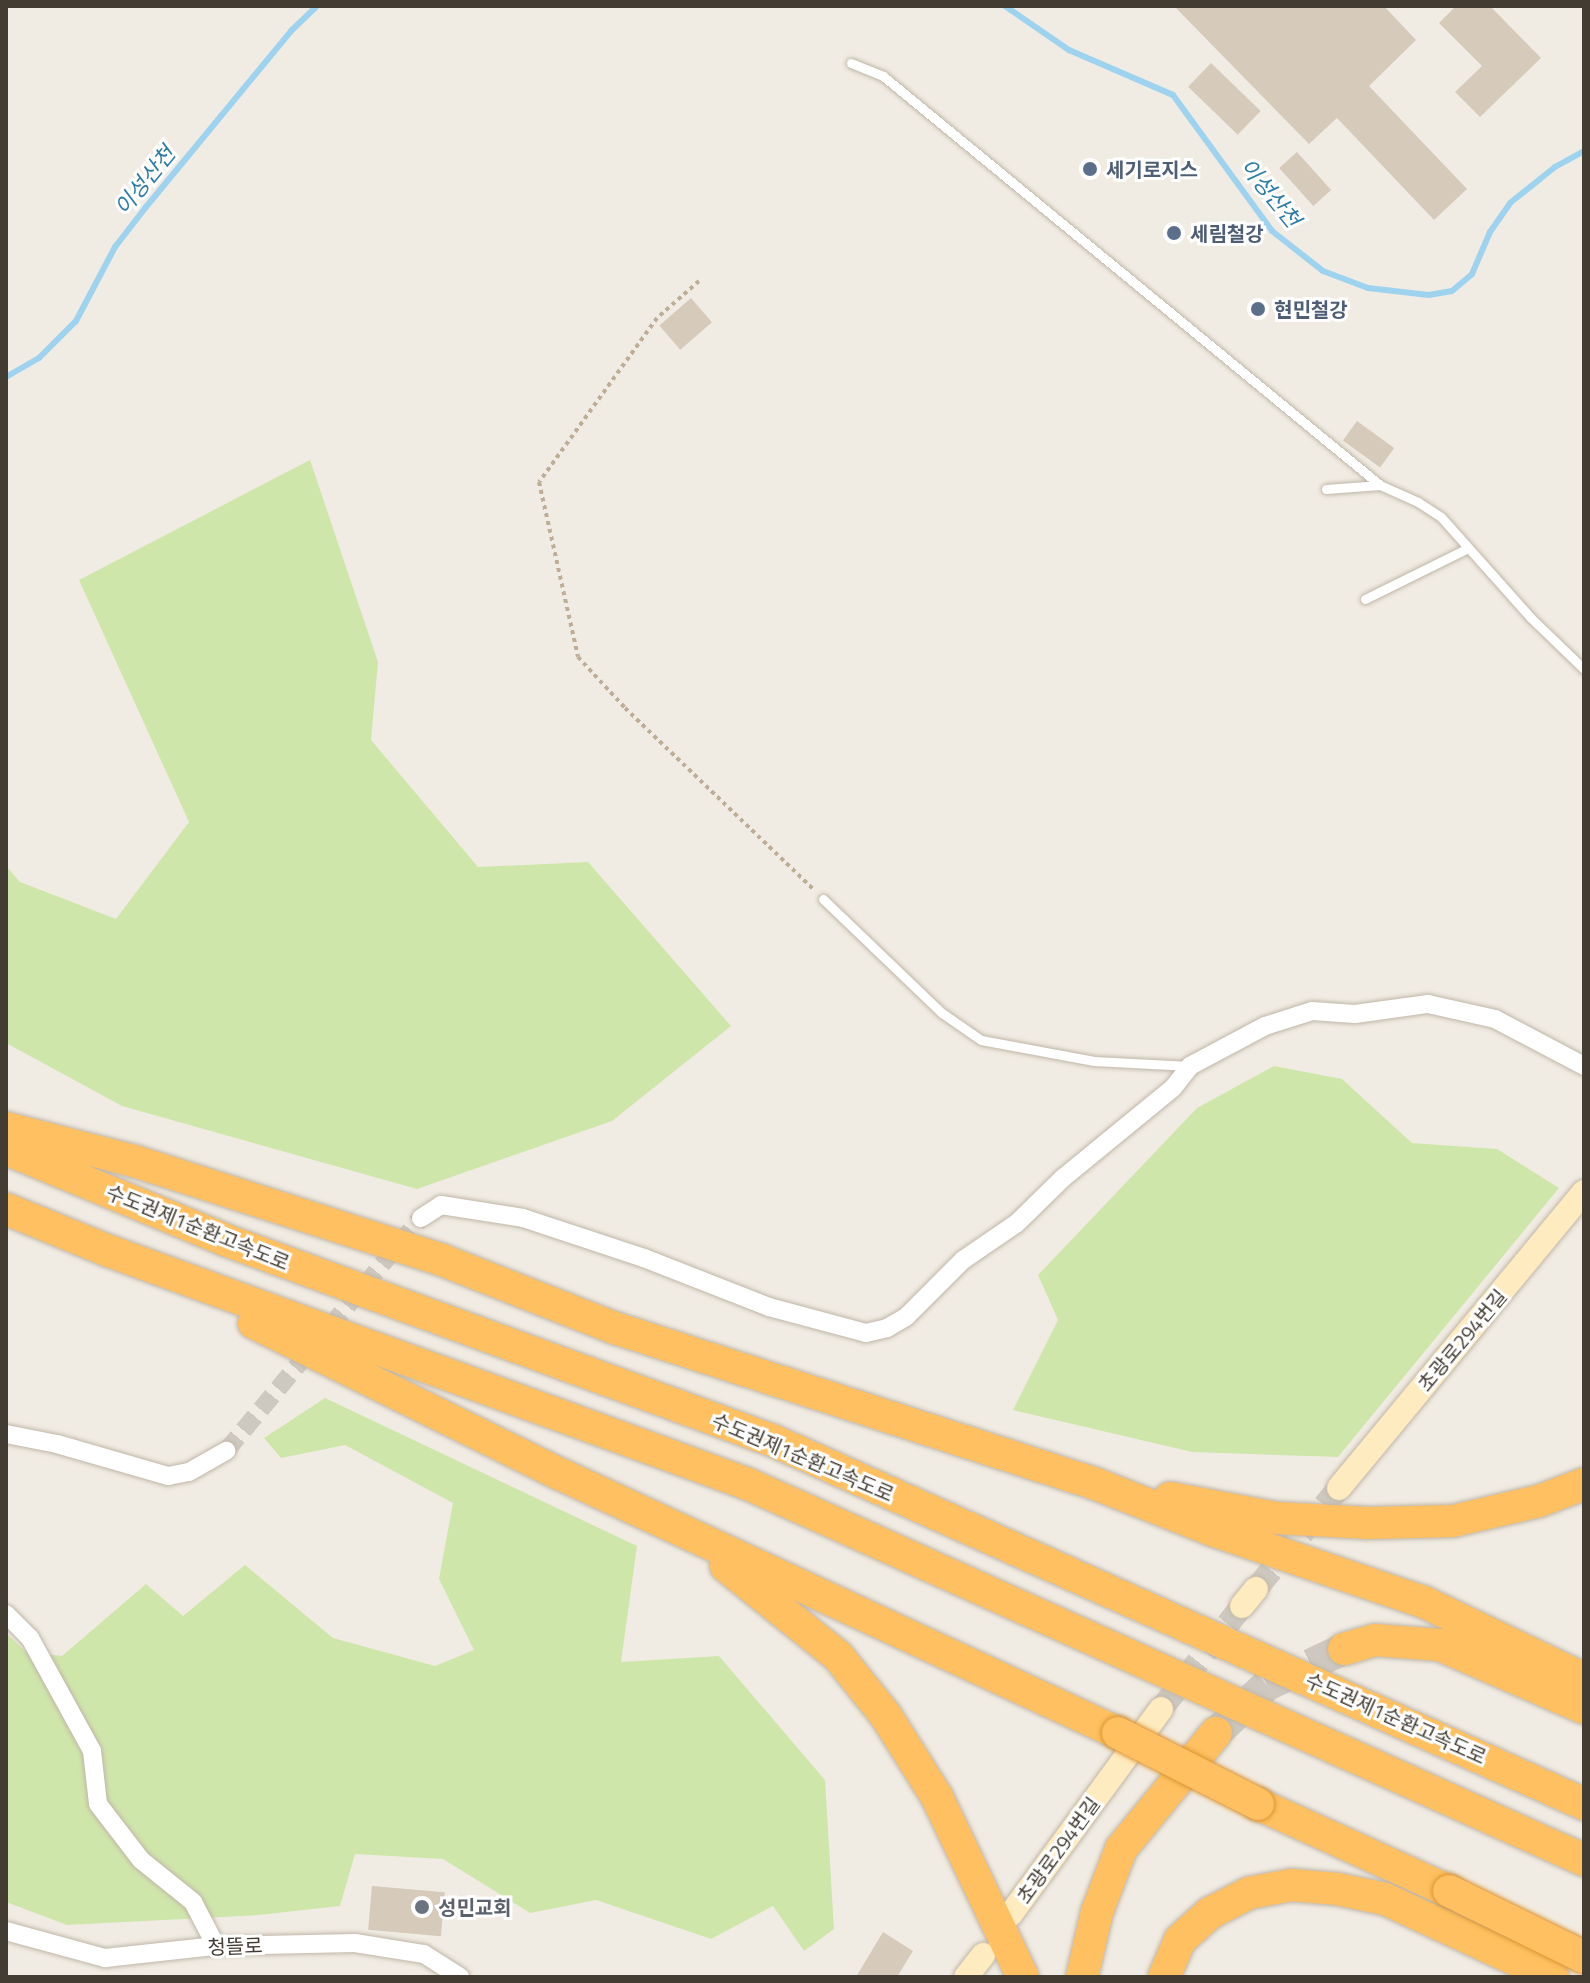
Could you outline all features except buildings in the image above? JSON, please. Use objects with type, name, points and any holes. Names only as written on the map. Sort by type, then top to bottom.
[{"type":"highway","points":[[6,1128],[134,1161],[428,1255],[615,1328],[1096,1484],[1212,1530],[1424,1602],[1578,1690]]},
{"type":"highway","name":"수도권제1순환고속도로","points":[[6,1149],[228,1241],[774,1441],[1584,1804]]},
{"type":"highway","points":[[6,1209],[109,1251],[748,1484],[1584,1860]]},
{"type":"highway","points":[[109,1251],[686,1534],[1118,1733],[1258,1804],[1449,1891],[1571,1970]]},
{"type":"highway","points":[[1096,1484],[1276,1518],[1369,1523],[1453,1521],[1539,1501],[1584,1484]]},
{"type":"highway","points":[[686,1534],[838,1656],[886,1716],[937,1797],[1023,1977]]},
{"type":"highway","points":[[1344,1649],[1375,1640],[1440,1645],[1578,1690]]},
{"type":"highway","points":[[1082,1977],[1097,1912],[1121,1849],[1216,1733]]},
{"type":"highway","points":[[1164,1977],[1180,1940],[1210,1913],[1249,1893],[1291,1885],[1337,1889],[1385,1899],[1434,1921],[1571,1970]]},
{"type":"street","points":[[421,1218],[441,1205],[523,1218],[617,1248],[769,1307],[866,1333],[887,1328],[906,1317],[963,1260],[1017,1223],[1063,1178],[1173,1088],[1190,1066],[1265,1026],[1312,1011],[1355,1014],[1428,1004],[1495,1019],[1584,1066]]},
{"type":"street","name":"초광로294번길","points":[[1339,1488],[1584,1192]]},
{"type":"street","points":[[6,1434],[57,1444],[168,1476],[189,1472],[226,1451]]},
{"type":"street","points":[[6,1614],[30,1638],[92,1751],[98,1804],[141,1860],[193,1902],[216,1946]]},
{"type":"street","name":"초광로294번길","points":[[1011,1914],[1161,1709]]},
{"type":"street","name":"청뜰로","points":[[6,1931],[105,1958],[216,1946],[355,1943],[424,1954],[460,1977]]},
{"type":"street","points":[[966,1977],[983,1955]]},
{"type":"lane","points":[[851,63],[883,76],[1380,485],[1418,502],[1441,517],[1531,618],[1584,669]]},
{"type":"lane","points":[[1326,489],[1380,485]]},
{"type":"lane","points":[[1365,599],[1468,548]]},
{"type":"lane","points":[[823,899],[942,1013],[981,1040],[1094,1061],[1190,1066]]},
{"type":"path","points":[[699,281],[657,318],[539,482],[578,657],[625,708],[823,899]]},
{"type":"green space","points":[[310,460],[378,662],[371,740],[478,867],[588,862],[731,1026],[612,1121],[417,1189],[122,1106],[6,1043],[6,866],[20,882],[116,919],[189,822],[79,580]]},
{"type":"green space","points":[[1274,1066],[1342,1079],[1412,1143],[1497,1149],[1559,1188],[1338,1457],[1192,1452],[1013,1410],[1058,1320],[1038,1275],[1197,1108]]},
{"type":"green space","points":[[325,1398],[637,1546],[621,1662],[719,1656],[825,1780],[834,1929],[804,1951],[773,1906],[711,1939],[596,1900],[530,1913],[443,1859],[355,1854],[340,1906],[259,1915],[67,1925],[6,1902],[6,1633],[26,1652],[62,1656],[146,1584],[183,1616],[245,1565],[333,1638],[435,1666],[474,1650],[439,1579],[453,1503],[345,1445],[281,1458],[264,1438]]},
{"type":"waterway","name":"이성산천","points":[[6,377],[39,358],[76,321],[115,247],[291,31],[317,6]]},
{"type":"waterway","name":"이성산천","points":[[1005,6],[1069,50],[1173,95],[1272,231],[1323,271],[1368,288],[1429,295],[1452,291],[1472,274],[1490,232],[1510,203],[1555,167],[1584,151]]},
{"type":"tunnel","points":[[226,1451],[421,1218]]},
{"type":"tunnel","points":[[1256,1589],[1339,1488]]},
{"type":"tunnel","points":[[1161,1709],[1242,1606]]},
{"type":"tunnel","points":[[1216,1733],[1267,1685],[1344,1649]]},
{"type":"place","name":"세기로지스","points":[[1090,169]]},
{"type":"place","name":"세림철강","points":[[1174,233]]},
{"type":"place","name":"현민철강","points":[[1258,309]]},
{"type":"place","name":"성민교회","points":[[422,1907]]}]
